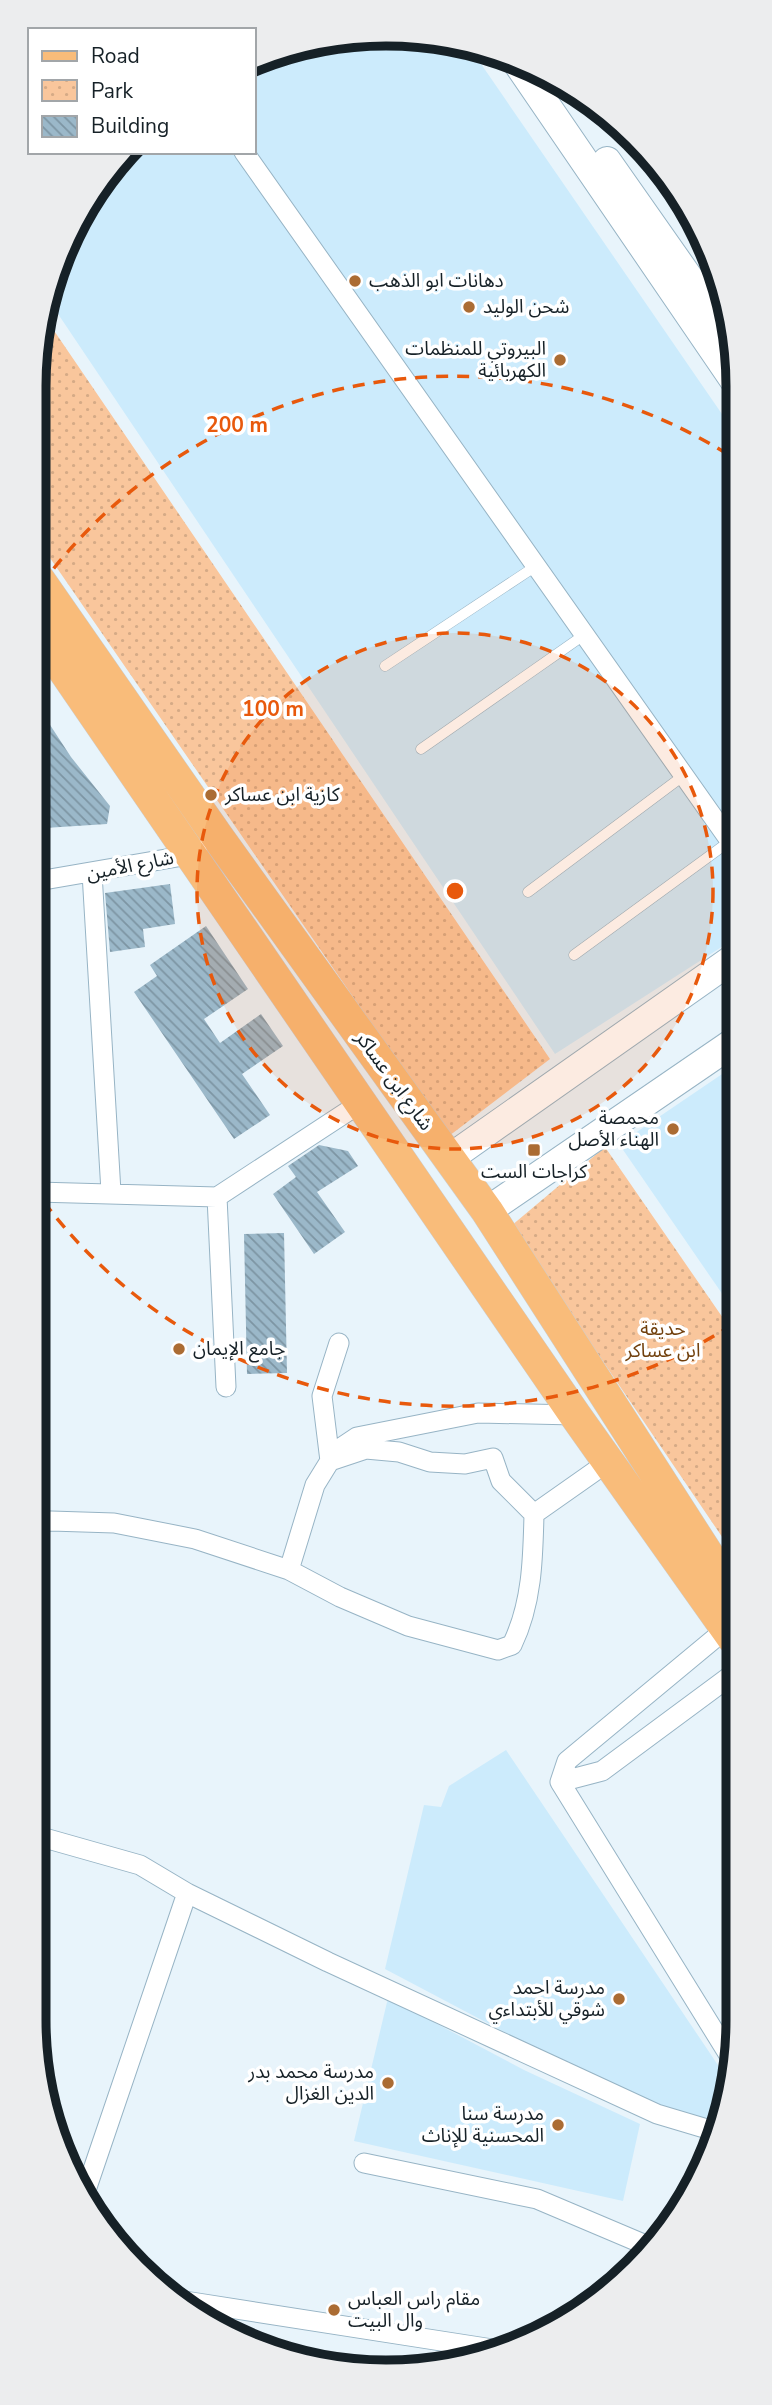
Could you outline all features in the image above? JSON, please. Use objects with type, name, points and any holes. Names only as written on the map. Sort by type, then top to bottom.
[{"type":"main road","points":[[526,76],[726,368]]},
{"type":"main road","points":[[560,93],[721,323]]},
{"type":"main road","name":"شارع ابن عساكر","points":[[46,590],[217,836],[488,1211],[726,1583]]},
{"type":"main road","name":"شارع ابن عساكر","points":[[46,644],[188,855],[362,1102],[575,1415],[726,1628]]},
{"type":"main road","points":[[450,1158],[726,964]]},
{"type":"main road","points":[[488,1211],[726,1047]]},
{"type":"street","points":[[245,154],[726,837]]},
{"type":"street","name":"شارع الأمين","points":[[46,880],[188,855],[217,836]]},
{"type":"street","points":[[92,873],[111,1192]]},
{"type":"street","points":[[46,1192],[217,1197],[362,1102]]},
{"type":"street","points":[[217,1197],[226,1387]]},
{"type":"street","points":[[330,1461],[322,1396],[339,1343]]},
{"type":"street","points":[[289,1570],[315,1485],[336,1451],[357,1437],[478,1413],[575,1415]]},
{"type":"street","points":[[46,1522],[114,1523],[195,1539],[289,1570],[340,1597],[408,1626],[498,1650],[512,1645],[519,1629],[533,1572],[534,1514],[501,1481],[493,1458],[465,1464],[430,1462],[399,1452],[366,1449],[330,1461]]},
{"type":"street","points":[[534,1514],[608,1462]]},
{"type":"street","points":[[560,1782],[567,1761],[726,1637]]},
{"type":"street","points":[[560,1782],[602,1771],[726,1679]]},
{"type":"street","points":[[560,1782],[725,2049]]},
{"type":"street","points":[[46,1838],[140,1865],[187,1893],[328,1962],[657,2114],[708,2129]]},
{"type":"street","points":[[88,2184],[187,1893]]},
{"type":"street","points":[[364,2163],[537,2199],[642,2244]]},
{"type":"street","points":[[199,2303],[478,2347]]},
{"type":"lane","points":[[385,666],[536,566]]},
{"type":"lane","points":[[421,748],[584,635]]},
{"type":"lane","points":[[528,892],[683,776]]},
{"type":"lane","points":[[574,955],[726,849]]},
{"type":"shaded area","points":[[408,46],[477,58],[726,420],[726,944],[555,1054],[55,309],[71,256],[91,216],[137,154],[256,154],[256,71],[298,57],[342,48]]},
{"type":"shaded area","points":[[726,1071],[726,1299],[619,1144]]},
{"type":"shaded area","points":[[506,1750],[722,2072],[710,2121],[669,2109],[512,2036],[385,1969],[424,1805],[441,1807],[449,1786]]},
{"type":"shaded area","points":[[388,1998],[524,2070],[640,2124],[623,2201],[354,2141]]},
{"type":"green space","points":[[51,326],[550,1059],[449,1136],[46,552],[46,364]]},
{"type":"green space","name":"حديقة ابن عساكر","points":[[605,1147],[726,1322],[726,1543],[511,1226]]},
{"type":"building","points":[[46,719],[71,757],[110,806],[107,824],[46,828]]},
{"type":"building","points":[[170,884],[175,924],[143,929],[145,947],[110,952],[105,893]]},
{"type":"building","points":[[206,926],[248,989],[204,1019],[220,1043],[261,1014],[283,1046],[242,1074],[270,1115],[234,1139],[134,992],[157,976],[150,965]]},
{"type":"building","points":[[319,1145],[348,1151],[358,1166],[317,1192],[345,1232],[314,1254],[273,1194],[296,1177],[288,1166]]},
{"type":"building","points":[[284,1233],[287,1373],[247,1374],[244,1234]]},
{"type":"place","name":"دهانات ابو الذهب","points":[[355,281]]},
{"type":"place","name":"شحن الوليد","points":[[469,307]]},
{"type":"place","name":"البيروتي للمنظمات الكهربائية","points":[[560,360]]},
{"type":"place","name":"كازية ابن عساكر","points":[[211,795]]},
{"type":"place","name":"محمصة الهناء الأصل","points":[[673,1129]]},
{"type":"place","name":"كراجات الست","points":[[534,1150]]},
{"type":"place","name":"جامع الإيمان","points":[[179,1349]]},
{"type":"place","name":"مدرسة احمد شوقي للأبتداءي","points":[[619,1999]]},
{"type":"place","name":"مدرسة محمد بدر الدين الغزال","points":[[388,2083]]},
{"type":"place","name":"مدرسة سنا المحسنية للإناث","points":[[558,2125]]},
{"type":"place","name":"مقام راس العباس وال البيت","points":[[334,2310]]}]
